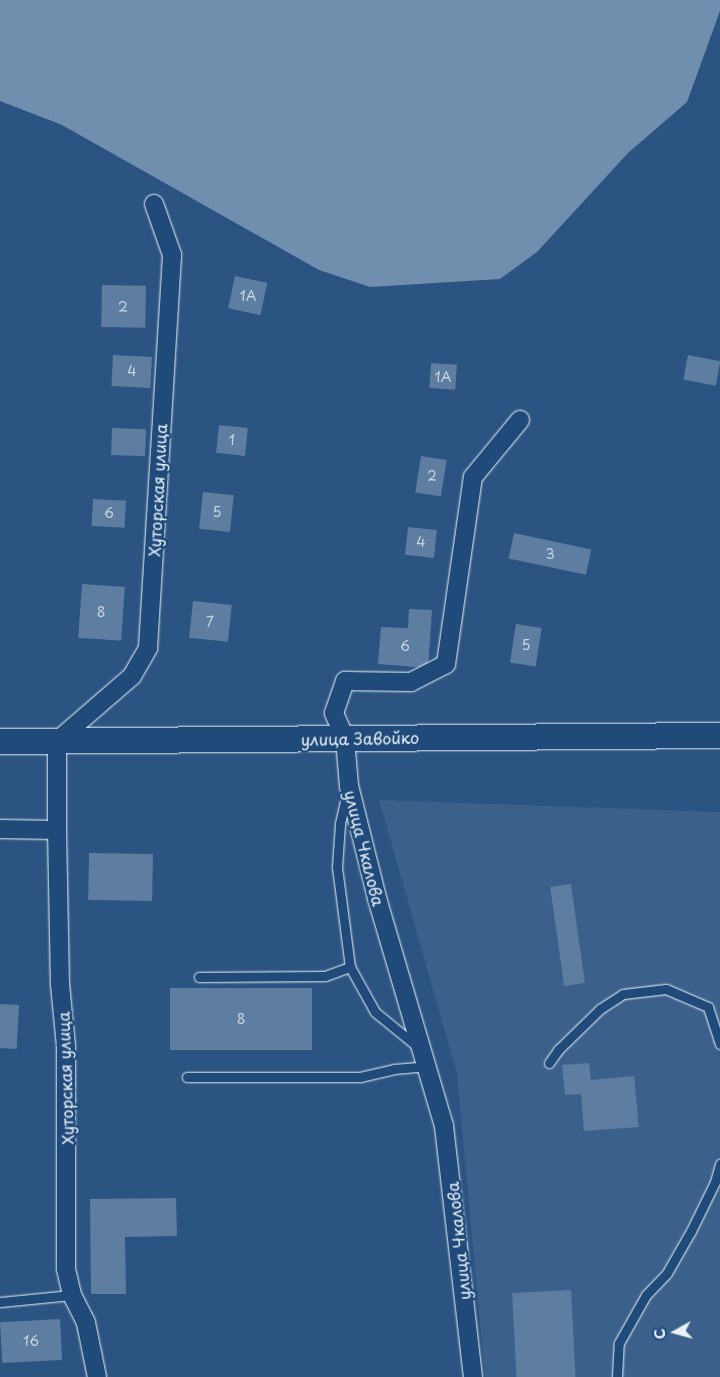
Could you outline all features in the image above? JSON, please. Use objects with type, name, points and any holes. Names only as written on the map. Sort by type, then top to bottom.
[{"type":"main road","name":"улица Завойко","points":[[0,741],[720,735]]},
{"type":"street","name":"Хуторская улица","points":[[98,1377],[86,1323],[72,1295],[66,1268],[66,1046],[60,984],[57,741],[132,676],[148,648],[172,255],[154,204]]},
{"type":"street","name":"улица Чкалова","points":[[473,1377],[448,1149],[425,1058],[378,902],[349,786],[346,738],[334,713],[345,681],[410,682],[446,664],[473,477],[520,420]]},
{"type":"street","points":[[0,829],[57,830]]},
{"type":"lane","points":[[187,1077],[360,1077],[425,1058],[375,1012],[350,967],[337,867],[340,824],[349,786]]},
{"type":"lane","points":[[199,977],[325,976],[350,967]]},
{"type":"lane","points":[[549,1063],[558,1050],[600,1009],[623,994],[666,988],[708,1007],[720,1044]]},
{"type":"lane","points":[[617,1377],[619,1343],[646,1295],[667,1273],[691,1231],[720,1167]]},
{"type":"lane","points":[[0,1302],[72,1295]]},
{"type":"shaded area","points":[[0,0],[720,0],[720,11],[687,102],[628,153],[537,252],[500,279],[370,287],[319,270],[62,125],[0,101]]},
{"type":"shaded area","points":[[379,800],[720,812],[720,1377],[485,1377],[457,1074]]},
{"type":"building","points":[[235,276],[267,283],[260,315],[228,308]]},
{"type":"building","points":[[102,285],[146,286],[145,328],[101,327]]},
{"type":"building","points":[[113,355],[152,357],[150,388],[111,386]]},
{"type":"building","points":[[688,355],[720,361],[716,386],[683,380]]},
{"type":"building","points":[[431,363],[457,365],[455,390],[429,388]]},
{"type":"building","points":[[219,425],[248,428],[245,456],[216,453]]},
{"type":"building","points":[[112,428],[146,429],[145,456],[111,455]]},
{"type":"building","points":[[421,456],[447,460],[441,497],[415,493]]},
{"type":"building","points":[[203,492],[234,495],[230,532],[199,529]]},
{"type":"building","points":[[93,499],[126,501],[125,528],[92,526]]},
{"type":"building","points":[[408,527],[437,530],[434,558],[405,555]]},
{"type":"building","points":[[514,533],[591,549],[586,575],[509,558]]},
{"type":"building","points":[[82,584],[125,587],[121,641],[78,638]]},
{"type":"building","points":[[193,601],[232,605],[228,642],[189,638]]},
{"type":"building","points":[[409,609],[432,610],[428,668],[378,664],[381,627],[408,628]]},
{"type":"building","points":[[516,624],[542,628],[536,667],[510,663]]},
{"type":"building","points":[[89,853],[153,854],[152,901],[88,900]]},
{"type":"building","points":[[571,884],[585,983],[564,986],[550,887]]},
{"type":"building","points":[[170,988],[312,988],[312,1050],[170,1050]]},
{"type":"building","points":[[0,1004],[19,1005],[17,1049],[0,1048]]},
{"type":"building","points":[[589,1063],[591,1080],[634,1076],[639,1127],[584,1131],[581,1094],[565,1095],[562,1065]]},
{"type":"building","points":[[176,1198],[177,1236],[125,1237],[126,1294],[91,1294],[90,1199]]},
{"type":"building","points":[[571,1290],[576,1377],[516,1377],[512,1293]]},
{"type":"building","points":[[60,1319],[62,1360],[2,1363],[0,1322]]}]
